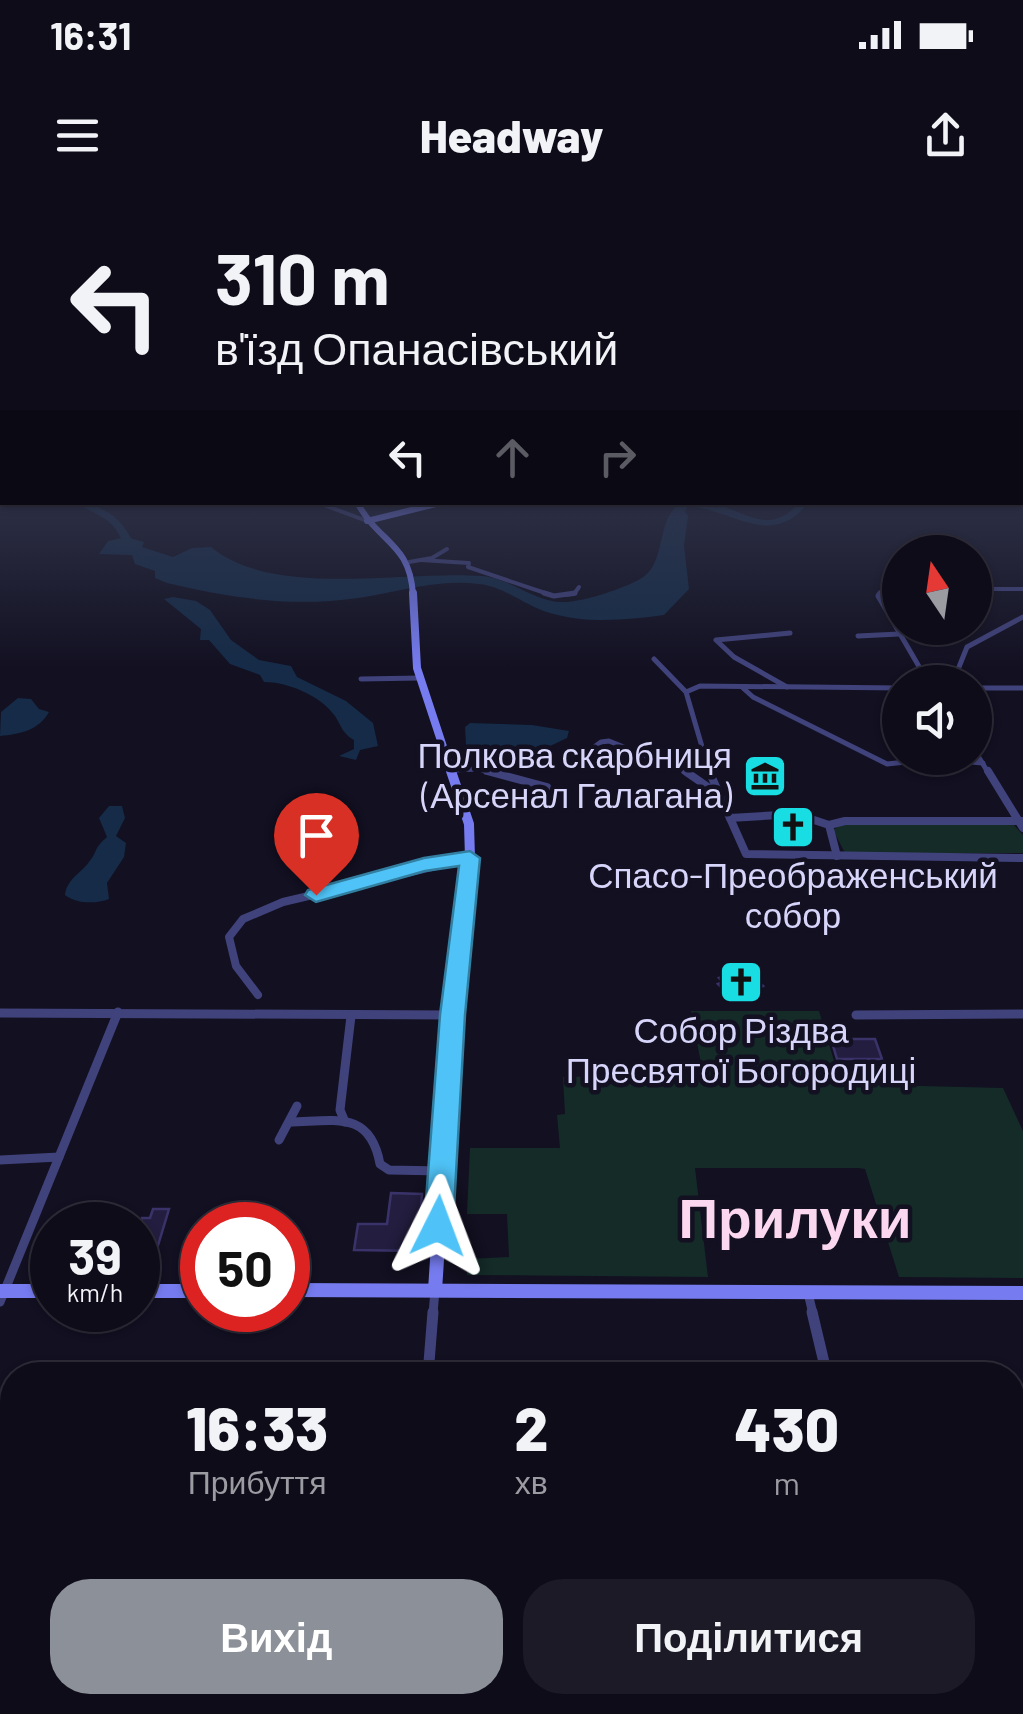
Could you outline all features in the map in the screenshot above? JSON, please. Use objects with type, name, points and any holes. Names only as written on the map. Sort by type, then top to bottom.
[{"type":"main road","points":[[373,528],[410,565],[420,678],[469,824],[470,858],[452,1015],[435,1290]]},
{"type":"main road","points":[[310,1290],[1023,1292]]},
{"type":"main road","points":[[2,1294],[30,1292]]},
{"type":"street","points":[[410,565],[448,549]]},
{"type":"street","points":[[421,560],[469,563],[468,566],[554,596],[574,594],[579,587]]},
{"type":"street","points":[[992,589],[1023,589]]},
{"type":"street","points":[[960,665],[967,647],[1023,618]]},
{"type":"street","points":[[787,687],[734,656],[716,640],[790,634]]},
{"type":"street","points":[[858,636],[882,635]]},
{"type":"street","points":[[654,659],[686,692],[715,792],[730,818],[741,851],[746,854],[1023,858]]},
{"type":"street","points":[[360,679],[420,678]]},
{"type":"street","points":[[686,692],[700,686],[882,688]]},
{"type":"street","points":[[743,688],[753,697],[882,762]]},
{"type":"street","points":[[992,688],[1023,688]]},
{"type":"street","points":[[578,759],[601,742],[609,741],[652,758],[674,760],[692,779],[715,792]]},
{"type":"street","points":[[454,770],[479,770],[547,787]]},
{"type":"street","points":[[991,775],[1022,823]]},
{"type":"street","points":[[730,818],[796,814],[829,825],[855,820],[1022,823]]},
{"type":"street","points":[[829,825],[837,856]]},
{"type":"street","points":[[258,996],[236,966],[229,937],[243,918],[424,865],[470,858]]},
{"type":"street","points":[[2,1294],[118,1012]]},
{"type":"street","points":[[0,1013],[452,1015]]},
{"type":"street","points":[[856,1015],[1023,1014]]},
{"type":"street","points":[[345,1122],[340,1110],[351,1016]]},
{"type":"street","points":[[278,1140],[297,1106]]},
{"type":"street","points":[[290,1122],[345,1122],[367,1130],[375,1141],[380,1164],[389,1170],[442,1171]]},
{"type":"street","points":[[0,1160],[59,1157]]},
{"type":"street","points":[[429,1362],[435,1290]]},
{"type":"street","points":[[808,1294],[824,1362]]},
{"type":"green space","points":[[843,823],[1013,824],[1023,835],[1023,853],[845,853],[833,830]]},
{"type":"green space","points":[[691,1011],[819,1011],[841,1084],[1003,1088],[1023,1131],[1023,1278],[899,1277],[865,1169],[858,1168],[695,1168],[708,1277],[467,1275],[467,1259],[509,1257],[507,1214],[467,1214],[470,1148],[560,1148],[557,1115],[565,1114],[563,1077],[703,1074]]},
{"type":"water","points":[[665,528],[686,528],[684,546],[689,589],[664,615],[592,620],[541,610],[479,584],[430,585],[366,597],[303,602],[212,593],[155,578],[155,571],[135,564],[132,555],[99,554],[108,541],[126,537],[173,557],[192,548],[211,547],[237,563],[269,573],[304,577],[481,576],[555,602],[585,599],[640,579],[658,555]]},
{"type":"water","points":[[164,599],[196,601],[210,610],[231,640],[259,660],[291,666],[297,677],[346,701],[373,723],[378,746],[360,750],[356,760],[339,756],[354,749],[354,740],[329,709],[302,691],[264,682],[260,675],[230,664],[209,640],[200,640],[201,629]]},
{"type":"water","points":[[18,698],[31,699],[39,709],[49,712],[34,727],[0,736],[1,712]]},
{"type":"water","points":[[470,723],[532,725],[569,731],[567,738],[523,759],[466,745],[465,727]]},
{"type":"water","points":[[109,806],[122,806],[125,818],[116,836],[126,843],[124,857],[107,883],[109,899],[75,900],[65,895],[66,889],[107,837],[99,818]]},
{"type":"building","name":"Собор Різдва Пресвятої Богородиці","points":[[743,967],[763,986],[744,996],[729,995],[718,984],[723,982],[719,978]]},
{"type":"building","points":[[831,1039],[875,1039],[882,1059],[837,1059]]},
{"type":"building","points":[[391,1193],[422,1194],[417,1251],[354,1250],[358,1224],[387,1224]]},
{"type":"building","points":[[160,1209],[169,1209],[160,1239]]},
{"type":"waterway","points":[[120,528],[127,545],[136,551]]},
{"type":"place","name":"Полкова скарбниця (Арсенал Галагана)","points":[[765,776]]},
{"type":"place","name":"Спасо-Преображенський собор","points":[[793,827]]},
{"type":"place","name":"Собор Різдва Пресвятої Богородиці","points":[[741,982]]},
{"type":"district","name":"Прилуки","points":[[795,1219]]},
{"type":"route","points":[[316,895],[424,865],[470,858],[452,1015],[438,1226]]}]
